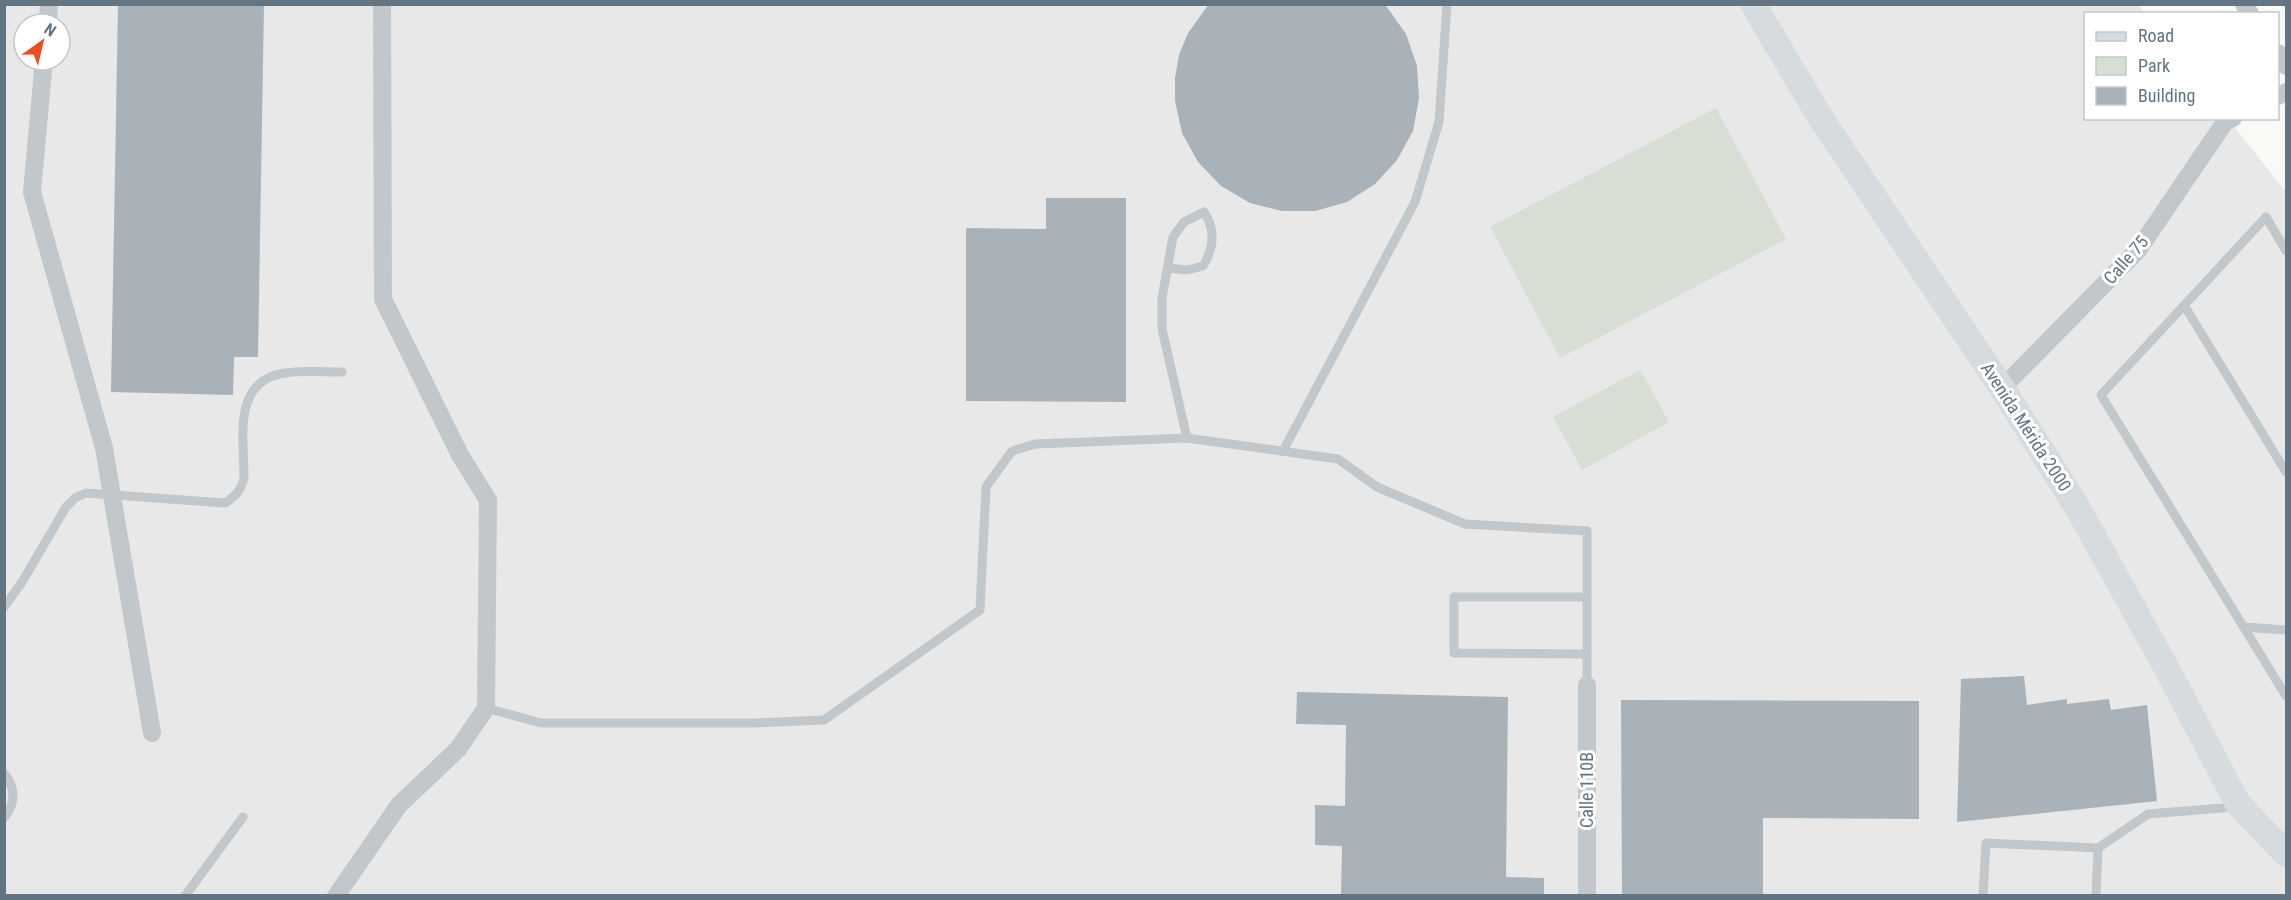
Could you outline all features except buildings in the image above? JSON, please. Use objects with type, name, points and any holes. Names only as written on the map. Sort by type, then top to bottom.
[{"type":"main road","name":"Avenida Mérida 2000","points":[[1753,4],[1820,117],[2002,388],[2077,507],[2241,807],[2286,854]]},
{"type":"street","points":[[336,896],[399,805],[458,749],[486,708],[488,500],[460,455],[383,299],[382,4]]},
{"type":"street","points":[[43,72],[33,192],[104,448],[152,733]]},
{"type":"street","name":"Calle 75","points":[[2002,388],[2138,250],[2225,122],[2229,120]]},
{"type":"street","name":"Calle 110B","points":[[1587,685],[1587,896]]},
{"type":"lane","points":[[1283,451],[1415,202],[1439,122],[1447,4]]},
{"type":"lane","points":[[1168,268],[1187,270],[1203,266],[1210,255],[1212,240],[1211,223],[1204,212],[1184,222],[1173,237],[1162,298],[1162,329],[1187,438]]},
{"type":"lane","points":[[2286,251],[2266,217],[2102,395],[2286,696]]},
{"type":"lane","points":[[2184,305],[2286,472]]},
{"type":"lane","points":[[4,608],[66,507],[75,498],[86,493],[225,504],[235,497],[244,478],[244,408],[249,394],[269,376],[286,372],[342,372]]},
{"type":"lane","points":[[486,708],[541,723],[743,723],[824,720],[980,610],[986,487],[1012,452],[1035,444],[1187,438],[1338,459],[1377,487],[1465,524],[1587,531],[1587,685]]},
{"type":"lane","points":[[1587,597],[1454,597],[1454,653],[1587,654]]},
{"type":"lane","points":[[2244,627],[2286,630]]},
{"type":"lane","points":[[4,774],[10,782],[14,795],[12,809],[4,818]]},
{"type":"lane","points":[[1983,896],[1986,843],[2098,848],[2148,814],[2241,807]]},
{"type":"lane","points":[[185,896],[243,817]]},
{"type":"lane","points":[[2096,896],[2098,848]]},
{"type":"shaded area","points":[[5,5],[2138,5],[2144,12],[2084,12],[2084,120],[2229,120],[2286,192],[2286,895],[5,896]]},
{"type":"green space","points":[[1716,108],[1786,239],[1560,358],[1490,227]]},
{"type":"green space","points":[[1640,370],[1669,422],[1582,470],[1553,417]]}]
